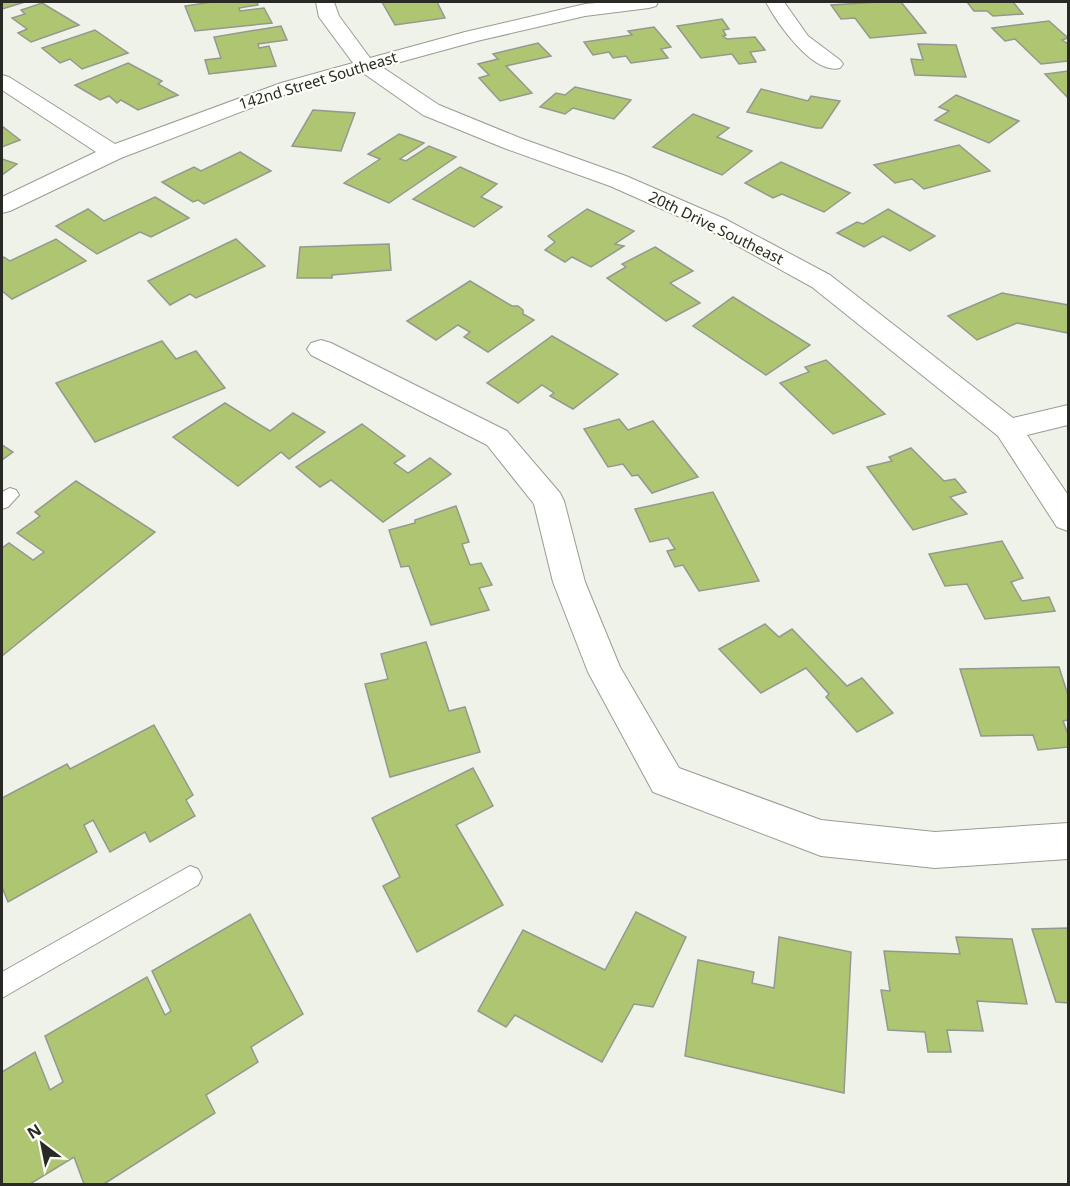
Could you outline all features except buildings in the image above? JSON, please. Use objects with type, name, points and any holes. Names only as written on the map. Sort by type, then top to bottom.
[{"type":"street","name":"20th Drive Southeast","points":[[326,2],[329,17],[365,65],[431,110],[512,143],[618,181],[716,224],[821,281],[1008,429],[1068,519]]},
{"type":"street","name":"142nd Street Southeast","points":[[2,206],[113,153],[288,87],[471,36],[551,18],[649,2]]},
{"type":"street","points":[[775,2],[801,40],[833,64]]},
{"type":"street","points":[[2,81],[113,153]]},
{"type":"street","points":[[321,349],[497,438],[549,501],[569,582],[605,672],[666,780],[821,838],[935,850],[1068,841]]},
{"type":"street","points":[[1008,429],[1068,415]]},
{"type":"lane","points":[[2,986],[190,877]]}]
